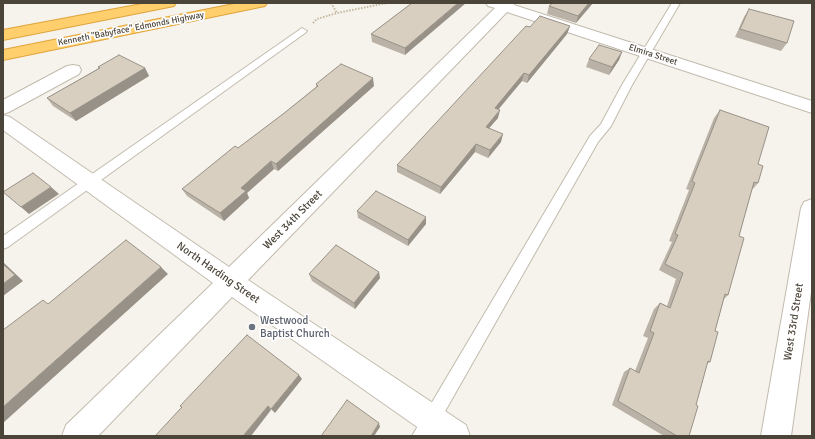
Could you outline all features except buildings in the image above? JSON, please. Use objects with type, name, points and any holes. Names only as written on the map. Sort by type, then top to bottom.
[{"type":"highway","name":"Kenneth \"Babyface\" Edmonds Highway","points":[[3,35],[169,3]]},
{"type":"highway","name":"Kenneth \"Babyface\" Edmonds Highway","points":[[3,55],[260,3]]},
{"type":"street","name":"Elmira Street","points":[[502,4],[812,107]]},
{"type":"street","name":"West 34th Street","points":[[77,436],[231,282],[502,4]]},
{"type":"street","points":[[3,108],[73,70]]},
{"type":"street","name":"North Harding Street","points":[[3,121],[231,282],[426,428],[455,436]]},
{"type":"street","name":"West 33rd Street","points":[[776,436],[812,208]]},
{"type":"lane","points":[[426,428],[594,139],[605,126],[627,85],[676,3]]},
{"type":"lane","points":[[3,243],[302,31]]},
{"type":"path","points":[[331,3],[337,14]]},
{"type":"path","points":[[302,31],[318,19],[387,3]]},
{"type":"place","name":"Westwood Baptist Church","points":[[252,327]]}]
